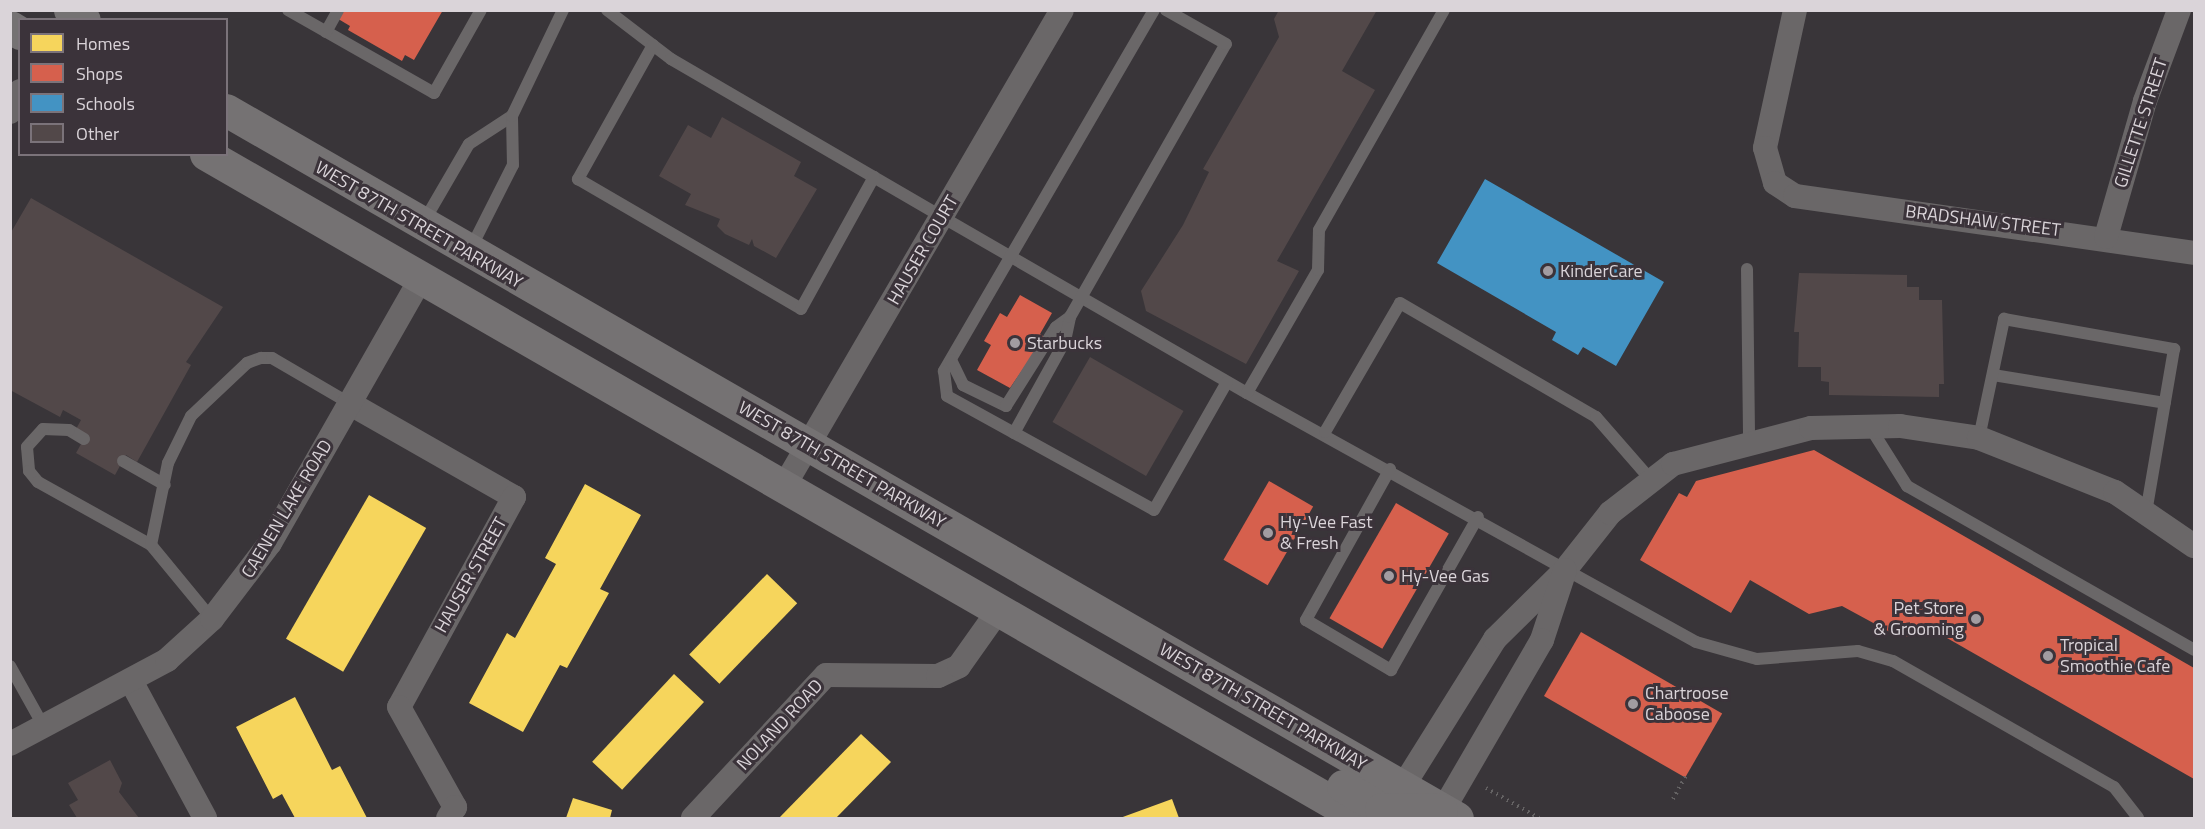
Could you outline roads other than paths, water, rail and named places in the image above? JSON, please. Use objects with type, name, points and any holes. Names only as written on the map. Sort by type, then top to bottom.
[{"type":"main road","name":"WEST 87TH STREET PARKWAY","points":[[228,111],[468,254],[808,445],[1450,814]]},
{"type":"main road","points":[[209,156],[420,280],[1360,819]]},
{"type":"main road","points":[[1167,707],[1196,701],[1381,809],[1450,814]]},
{"type":"street","name":"HAUSER COURT","points":[[783,488],[1062,10]]},
{"type":"street","name":"BRADSHAW STREET","points":[[1795,10],[1765,148],[1775,183],[1795,196],[2106,237],[2194,253]]},
{"type":"street","name":"GILLETTE STREET","points":[[2106,237],[2145,101],[2180,10]]},
{"type":"street","points":[[10,111],[18,95]]},
{"type":"street","name":"CAENEN LAKE ROAD","points":[[10,744],[167,660],[212,619],[270,543],[420,280]]},
{"type":"street","name":"HAUSER STREET","points":[[349,403],[514,497],[399,707],[454,807],[448,819]]},
{"type":"street","points":[[1402,788],[1495,639],[1565,570],[1610,513],[1650,479],[1673,464],[1749,440],[1811,428],[1870,427],[1979,438],[2115,492],[2194,546]]},
{"type":"street","points":[[1450,814],[1542,640],[1565,570]]},
{"type":"street","name":"NOLAND ROAD","points":[[693,819],[826,675],[938,676],[959,666],[998,611]]},
{"type":"street","points":[[131,681],[205,819]]},
{"type":"lane","points":[[288,10],[434,93],[481,10]]},
{"type":"lane","points":[[326,32],[338,10]]},
{"type":"lane","points":[[468,254],[513,165],[512,116],[563,10]]},
{"type":"lane","points":[[607,10],[653,45],[942,217],[1227,382],[1325,432],[1478,517],[1565,570],[1696,642],[1757,659],[1858,651],[1893,661],[2114,786],[2138,819]]},
{"type":"lane","points":[[1154,10],[944,371],[947,396],[1154,510],[1227,382]]},
{"type":"lane","points":[[1014,433],[1065,341],[1070,317],[1226,44],[1167,10]]},
{"type":"lane","points":[[1247,393],[1318,270],[1319,230],[1444,10]]},
{"type":"lane","points":[[653,45],[578,178],[801,309],[874,177]]},
{"type":"lane","points":[[422,226],[469,144],[512,116]]},
{"type":"lane","points":[[1746,269],[1749,440]]},
{"type":"lane","points":[[1325,432],[1400,303],[1596,417],[1650,479]]},
{"type":"lane","points":[[951,360],[963,385],[1006,406],[1056,327],[1070,317]]},
{"type":"lane","points":[[1979,438],[2004,319],[2174,349],[2146,512]]},
{"type":"lane","points":[[152,545],[177,438],[191,416],[248,363],[272,358],[349,403]]},
{"type":"lane","points":[[1993,375],[2165,403]]},
{"type":"lane","points":[[1870,427],[1907,486],[2194,650]]},
{"type":"lane","points":[[84,439],[69,430],[43,429],[27,447],[29,471],[38,482],[152,545],[212,619]]},
{"type":"lane","points":[[123,461],[165,485]]},
{"type":"lane","points":[[1390,469],[1305,620],[1391,669],[1478,517]]},
{"type":"lane","points":[[10,666],[44,727]]},
{"type":"place","name":"KinderCare","points":[[1548,271]]},
{"type":"place","name":"Starbucks","points":[[1015,343]]},
{"type":"place","name":"Hy-Vee Fast & Fresh","points":[[1268,533]]},
{"type":"place","name":"Hy-Vee Gas","points":[[1389,576]]},
{"type":"place","name":"Pet Store & Grooming","points":[[1976,619]]},
{"type":"place","name":"Tropical Smoothie Cafe","points":[[2048,656]]},
{"type":"place","name":"Chartroose Caboose","points":[[1633,704]]}]
